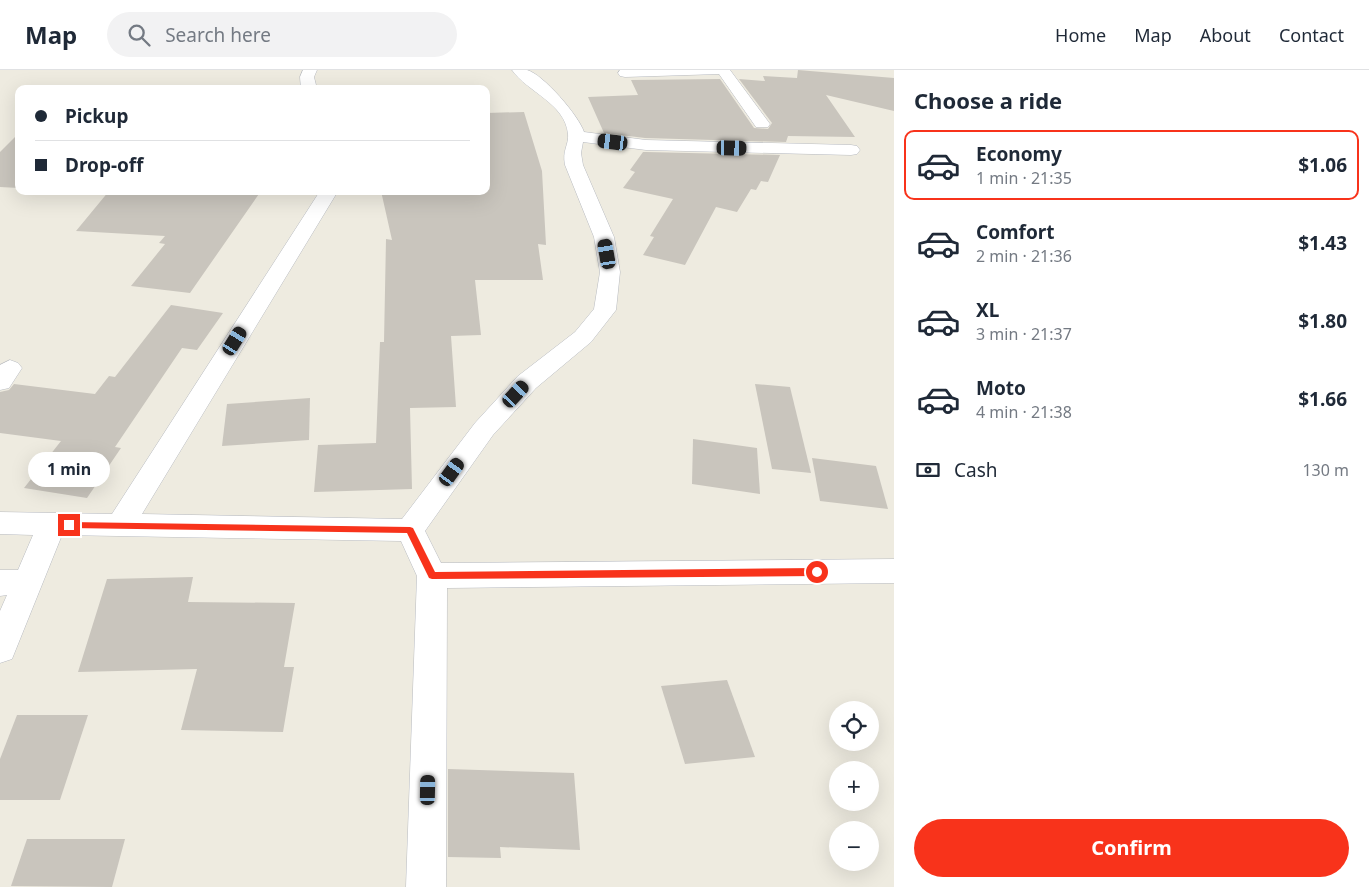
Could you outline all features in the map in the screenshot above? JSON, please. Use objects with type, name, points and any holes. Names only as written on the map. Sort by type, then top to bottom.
[{"type":"street","points":[[308,85],[307,77],[310,70]]},
{"type":"street","points":[[410,530],[484,429],[527,382],[583,337],[605,310],[610,272],[604,237],[574,165],[572,152],[577,136],[573,123],[565,112],[537,84],[519,70]]},
{"type":"street","points":[[625,72],[722,70],[762,124]]},
{"type":"street","points":[[577,136],[592,140],[646,145],[851,150]]},
{"type":"street","points":[[120,525],[326,195]]},
{"type":"street","points":[[0,523],[410,530]]},
{"type":"street","points":[[0,649],[14,582],[52,525]]},
{"type":"street","points":[[410,530],[432,576],[426,887]]},
{"type":"street","points":[[432,576],[894,571]]},
{"type":"building","points":[[798,70],[894,78],[894,111],[826,95],[855,137],[788,136],[786,142],[645,138],[604,133],[588,97],[638,95],[631,80],[720,79],[754,128],[768,129],[772,123],[739,79],[765,81],[763,76],[797,78]]},
{"type":"building","points":[[524,112],[542,171],[546,245],[538,244],[543,280],[475,280],[481,335],[451,336],[456,407],[410,408],[412,489],[314,492],[318,445],[376,443],[380,342],[384,342],[386,239],[392,240],[382,195],[490,195],[490,113]]},
{"type":"building","points":[[15,137],[15,188],[0,187],[0,152]]},
{"type":"building","points":[[643,152],[780,155],[768,182],[761,181],[756,190],[751,189],[737,212],[716,207],[685,265],[643,255],[654,237],[650,236],[673,199],[623,188],[635,172],[630,170]]},
{"type":"building","points":[[106,195],[258,195],[190,293],[131,286],[165,244],[159,243],[165,236],[76,231]]},
{"type":"building","points":[[171,305],[223,313],[197,350],[182,348],[115,447],[121,448],[87,498],[24,488],[61,441],[0,433],[0,392],[9,390],[14,384],[95,394],[109,376],[115,377]]},
{"type":"building","points":[[755,384],[790,387],[811,473],[772,469]]},
{"type":"building","points":[[310,398],[309,440],[222,446],[227,404]]},
{"type":"building","points":[[693,439],[757,448],[760,494],[692,484]]},
{"type":"building","points":[[812,458],[876,466],[888,509],[820,501]]},
{"type":"building","points":[[193,577],[188,602],[295,603],[284,667],[294,667],[283,732],[181,730],[197,669],[78,672],[107,579]]},
{"type":"building","points":[[727,680],[755,757],[685,764],[661,686]]},
{"type":"building","points":[[17,715],[88,715],[60,800],[0,800],[0,759]]},
{"type":"building","points":[[448,769],[574,773],[580,850],[500,847],[501,858],[448,857]]},
{"type":"building","points":[[27,839],[125,839],[112,887],[11,886]]},
{"type":"route","points":[[69,525],[410,530],[432,576],[817,572]]}]
